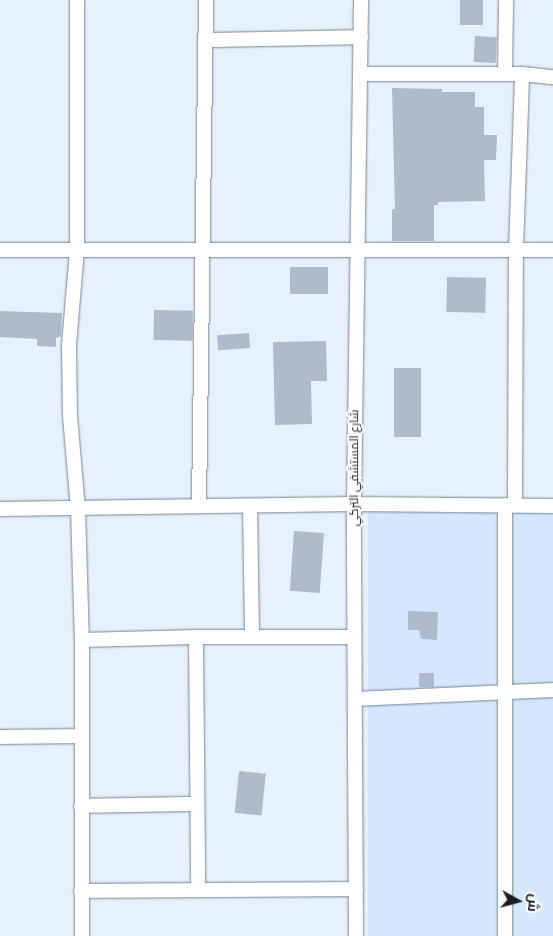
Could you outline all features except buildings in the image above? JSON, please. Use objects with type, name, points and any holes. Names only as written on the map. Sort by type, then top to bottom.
[{"type":"street","points":[[77,0],[77,250],[70,345],[70,416],[78,509],[82,640],[80,736],[82,936]]},
{"type":"street","points":[[199,506],[201,251],[206,0]]},
{"type":"street","name":"شارع المستشفي التركي","points":[[356,936],[354,504],[362,0]]},
{"type":"street","points":[[505,74],[506,0]]},
{"type":"street","points":[[206,40],[361,37]]},
{"type":"street","points":[[361,74],[522,74],[553,77]]},
{"type":"street","points":[[505,936],[504,692],[522,74]]},
{"type":"street","points":[[0,250],[553,250]]},
{"type":"street","points":[[0,509],[354,504],[553,506]]},
{"type":"street","points":[[250,506],[252,636]]},
{"type":"street","points":[[82,640],[252,636],[354,637]]},
{"type":"street","points":[[196,637],[198,890]]},
{"type":"street","points":[[356,699],[553,690]]},
{"type":"street","points":[[0,737],[80,736]]},
{"type":"street","points":[[81,806],[197,804]]},
{"type":"street","points":[[81,891],[356,889]]},
{"type":"shaded area","points":[[368,507],[553,507],[553,936],[368,936]]}]
